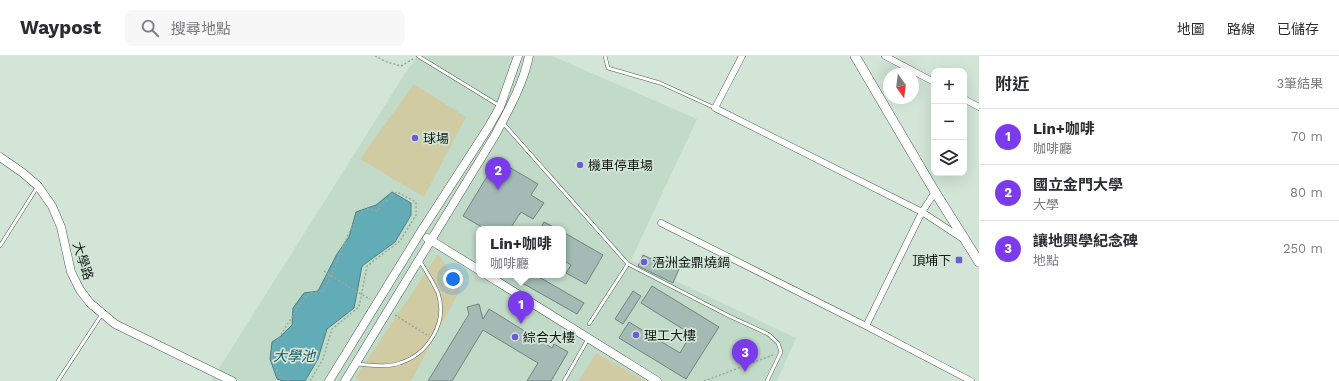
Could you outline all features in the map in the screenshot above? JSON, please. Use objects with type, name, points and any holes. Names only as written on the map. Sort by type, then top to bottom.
[{"type":"main road","points":[[855,56],[935,192],[979,262]]},
{"type":"street","points":[[334,380],[377,304],[420,233],[500,107],[518,56]]},
{"type":"street","points":[[345,381],[502,122],[515,97],[529,56]]},
{"type":"street","points":[[742,56],[716,108],[922,212],[964,239]]},
{"type":"street","points":[[885,56],[931,80]]},
{"type":"street","points":[[967,100],[979,107]]},
{"type":"street","name":"大學路","points":[[0,157],[23,173],[38,186],[52,206],[61,227],[71,272],[80,290],[90,303],[115,324],[221,378],[232,381]]},
{"type":"street","points":[[866,326],[922,212],[935,192]]},
{"type":"street","points":[[662,223],[972,381]]},
{"type":"street","points":[[420,233],[476,268]]},
{"type":"street","points":[[492,278],[657,381]]},
{"type":"lane","points":[[418,56],[500,107]]},
{"type":"lane","points":[[605,56],[608,68],[660,83],[716,108]]},
{"type":"lane","points":[[502,122],[628,264],[768,334],[778,343],[780,352],[767,381]]},
{"type":"lane","points":[[0,246],[38,186]]},
{"type":"lane","points":[[355,364],[380,366],[399,364],[416,356],[430,343],[437,328],[440,311],[438,294],[420,259]]},
{"type":"lane","points":[[589,324],[628,264]]},
{"type":"lane","points":[[58,381],[102,314]]},
{"type":"lane","points":[[564,381],[588,338]]},
{"type":"path","points":[[375,56],[387,62],[401,66],[418,56]]},
{"type":"path","points":[[289,381],[282,378],[272,361],[273,348],[298,307],[309,293],[323,291],[349,232],[361,212],[365,208],[378,211],[381,205],[397,192],[416,202],[416,215],[400,242],[368,266],[359,307],[332,329],[323,359],[310,381]]},
{"type":"path","points":[[324,271],[377,304]]},
{"type":"path","points":[[396,316],[426,335]]},
{"type":"path","points":[[704,381],[780,352]]},
{"type":"shaded area","points":[[418,56],[552,56],[697,119],[631,260],[796,338],[777,381],[211,381],[406,72]]},
{"type":"shaded area","name":"球場","points":[[414,84],[466,117],[424,197],[360,159]]},
{"type":"shaded area","points":[[438,254],[461,288],[411,381],[361,381],[355,378]]},
{"type":"shaded area","points":[[596,353],[645,381],[579,381]]},
{"type":"water","name":"大學池","points":[[392,192],[411,203],[411,215],[395,242],[362,266],[354,308],[327,329],[318,359],[305,381],[283,381],[277,379],[270,359],[272,342],[281,336],[292,325],[293,308],[304,293],[318,291],[337,254],[349,237],[356,212],[376,205]]},
{"type":"building","points":[[497,160],[538,184],[531,195],[544,203],[533,219],[521,212],[512,226],[480,226],[463,216]]},
{"type":"building","points":[[544,222],[551,226],[542,226]]},
{"type":"building","points":[[566,234],[603,255],[586,284],[566,273],[571,265],[566,262]]},
{"type":"building","points":[[643,255],[669,267],[670,265],[679,269],[673,283],[638,266]]},
{"type":"building","points":[[513,278],[541,278],[584,303],[577,314]]},
{"type":"building","name":"理工大樓","points":[[652,286],[719,327],[686,379],[619,338],[629,322],[680,353],[691,334],[641,303]]},
{"type":"building","points":[[633,291],[641,296],[623,324],[615,319]]},
{"type":"building","name":"綜合大樓","points":[[479,304],[483,319],[489,309],[552,348],[554,344],[568,352],[551,381],[527,381],[538,363],[483,330],[452,381],[428,381],[469,314],[467,307]]},
{"type":"place","name":"球場","points":[[415,138]]},
{"type":"place","name":"機車停車場","points":[[580,165]]},
{"type":"place","name":"國立金門大學","points":[[498,190]]},
{"type":"place","name":"頂埔下","points":[[959,260]]},
{"type":"place","name":"浯洲金鼎燒鍋","points":[[644,262]]},
{"type":"place","name":"Lin+咖啡","points":[[521,324]]},
{"type":"place","name":"理工大樓","points":[[636,335]]},
{"type":"place","name":"綜合大樓","points":[[515,337]]},
{"type":"place","name":"讓地興學紀念碑","points":[[745,372]]}]
